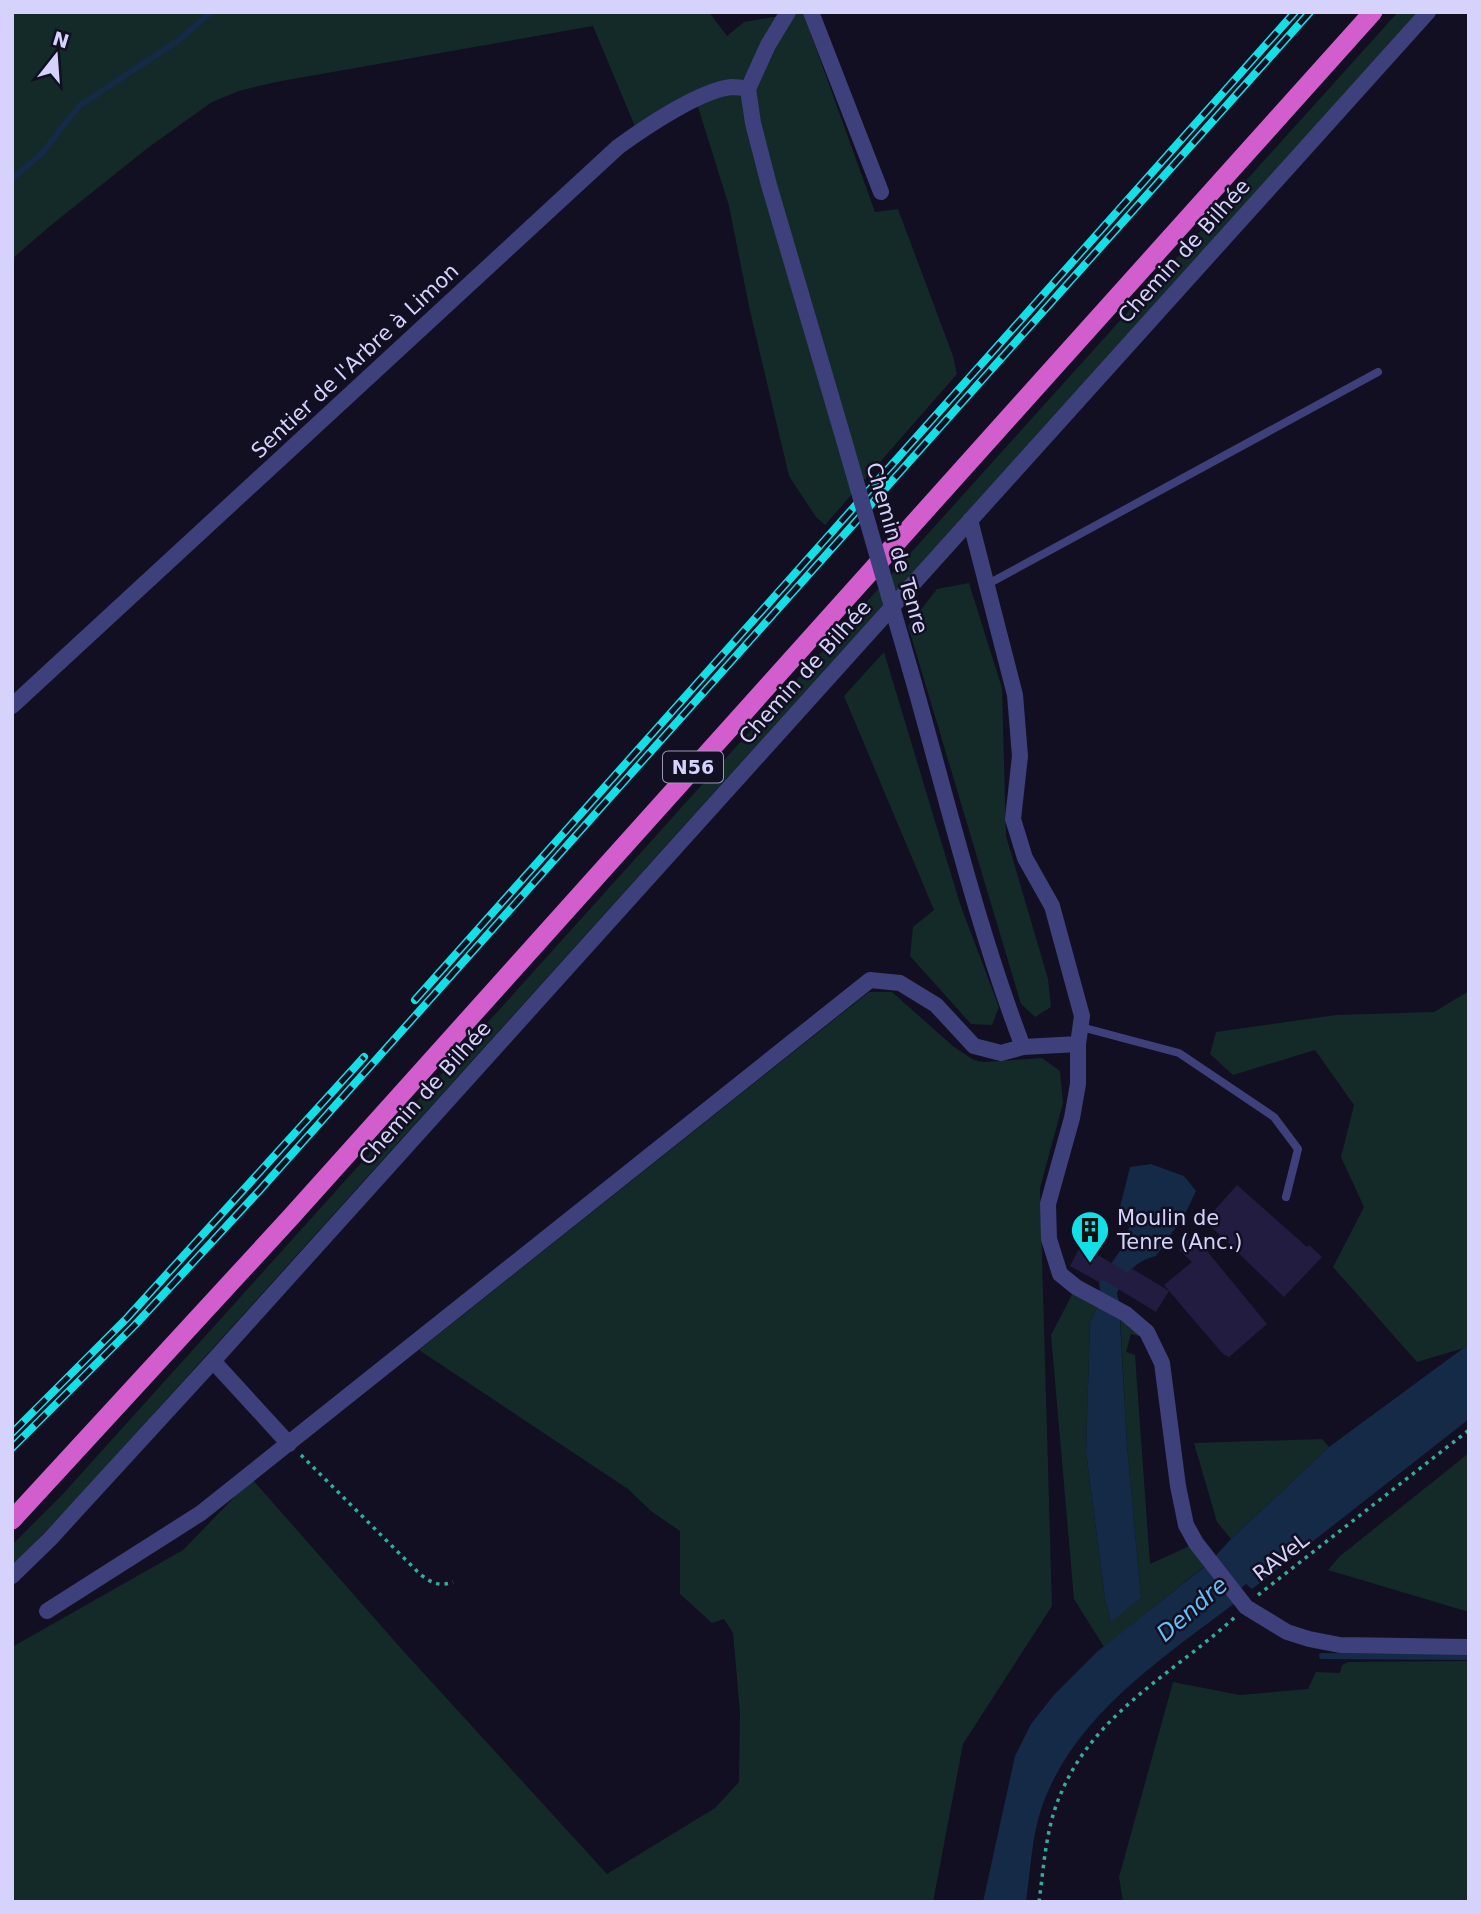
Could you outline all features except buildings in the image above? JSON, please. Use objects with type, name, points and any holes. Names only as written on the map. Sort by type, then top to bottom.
[{"type":"highway","name":"N56","points":[[12,1520],[299,1207],[1373,12]]},
{"type":"street","points":[[748,89],[768,45],[788,12]]},
{"type":"street","points":[[811,12],[881,192]]},
{"type":"street","name":"Chemin de Bilhée","points":[[12,1576],[58,1530],[213,1361],[1428,12]]},
{"type":"street","name":"Sentier de l'Arbre à Limon","points":[[12,706],[618,147],[708,93],[732,87],[748,89]]},
{"type":"street","name":"Chemin de Tenre","points":[[748,89],[753,123],[769,186],[988,945],[1023,1047]]},
{"type":"street","points":[[970,520],[1015,695],[1020,756],[1013,818],[1025,858],[1052,906],[1082,1016],[1078,1044],[1078,1084],[1072,1118],[1048,1204],[1049,1239],[1060,1274],[1076,1287],[1126,1314],[1147,1332],[1162,1363],[1176,1478],[1186,1525],[1243,1603],[1287,1632],[1309,1639],[1340,1645],[1469,1647]]},
{"type":"street","points":[[47,1611],[201,1513],[870,981],[901,983],[936,1005],[974,1046],[1001,1053],[1023,1047],[1078,1044]]},
{"type":"street","points":[[213,1361],[289,1444]]},
{"type":"lane","points":[[988,584],[1378,372]]},
{"type":"lane","points":[[1081,1027],[1179,1053],[1274,1117],[1298,1149],[1286,1197]]},
{"type":"path","name":"RAVeL","points":[[1039,1902],[1049,1829],[1061,1792],[1081,1754],[1118,1713],[1243,1603],[1469,1430]]},
{"type":"path","points":[[289,1444],[421,1575],[433,1583],[444,1585],[453,1582]]},
{"type":"green space","points":[[12,12],[709,12],[727,36],[744,22],[803,12],[875,212],[898,209],[953,356],[957,374],[825,525],[816,517],[789,476],[750,311],[729,206],[697,104],[636,129],[593,26],[276,82],[239,91],[212,102],[149,147],[12,259]]},
{"type":"green space","points":[[1398,12],[1418,12],[74,1502],[12,1566],[12,1545],[62,1495]]},
{"type":"green space","points":[[969,583],[1002,688],[1006,836],[1048,979],[1051,1007],[1035,1017],[1021,1004],[908,626],[937,589]]},
{"type":"green space","points":[[884,652],[960,904],[999,1007],[992,1025],[971,1024],[910,956],[913,927],[934,910],[844,696]]},
{"type":"green space","points":[[1469,991],[1469,1344],[1464,1348],[1417,1362],[1333,1267],[1364,1207],[1341,1157],[1354,1105],[1315,1050],[1233,1075],[1210,1054],[1216,1032],[1336,1015],[1434,1012]]},
{"type":"green space","points":[[869,992],[892,992],[954,1047],[974,1060],[984,1062],[1042,1058],[1060,1071],[1063,1103],[1040,1188],[1052,1606],[963,1744],[933,1902],[12,1902],[12,1647],[183,1550],[252,1479],[406,1654],[607,1874],[715,1808],[739,1782],[740,1713],[733,1633],[724,1619],[712,1623],[680,1594],[680,1531],[651,1511],[628,1489],[419,1350]]},
{"type":"green space","points":[[1076,1287],[1101,1300],[1090,1322],[1086,1452],[1105,1599],[1111,1621],[1141,1598],[1127,1445],[1120,1315],[1151,1339],[1131,1334],[1126,1352],[1135,1355],[1150,1564],[1196,1543],[1211,1561],[1104,1647],[1074,1599],[1051,1335]]},
{"type":"green space","points":[[1322,1439],[1329,1447],[1231,1539],[1217,1522],[1194,1443]]},
{"type":"green space","points":[[1469,1453],[1469,1612],[1328,1570],[1340,1556]]},
{"type":"green space","points":[[1469,1661],[1469,1902],[1123,1902],[1119,1877],[1173,1682],[1240,1695],[1308,1689],[1316,1672],[1340,1673],[1342,1665],[1348,1662]]},
{"type":"water","points":[[1151,1164],[1184,1176],[1196,1191],[1185,1214],[1156,1256],[1142,1261],[1132,1269],[1117,1293],[1121,1311],[1127,1445],[1141,1598],[1111,1622],[1105,1599],[1086,1452],[1090,1322],[1101,1300],[1099,1282],[1125,1243],[1129,1227],[1119,1211],[1130,1167]]},
{"type":"water","name":"Dendre","points":[[1469,1344],[1469,1419],[1252,1589],[1246,1584],[1230,1597],[1235,1603],[1153,1665],[1102,1712],[1061,1766],[1046,1796],[1035,1835],[1026,1902],[983,1902],[1015,1756],[1031,1724],[1053,1696],[1098,1651],[1208,1564],[1329,1447]]},
{"type":"waterway","points":[[12,179],[43,152],[79,106],[179,40],[211,12]]},
{"type":"waterway","points":[[1322,1656],[1469,1657]]},
{"type":"railway","points":[[415,1000],[1295,12]]},
{"type":"railway","points":[[12,1448],[135,1325],[259,1191],[1310,12]]},
{"type":"railway","points":[[12,1433],[127,1318],[364,1057]]},
{"type":"place","name":"Moulin de Tenre (Anc.)","points":[[1090,1264]]}]
